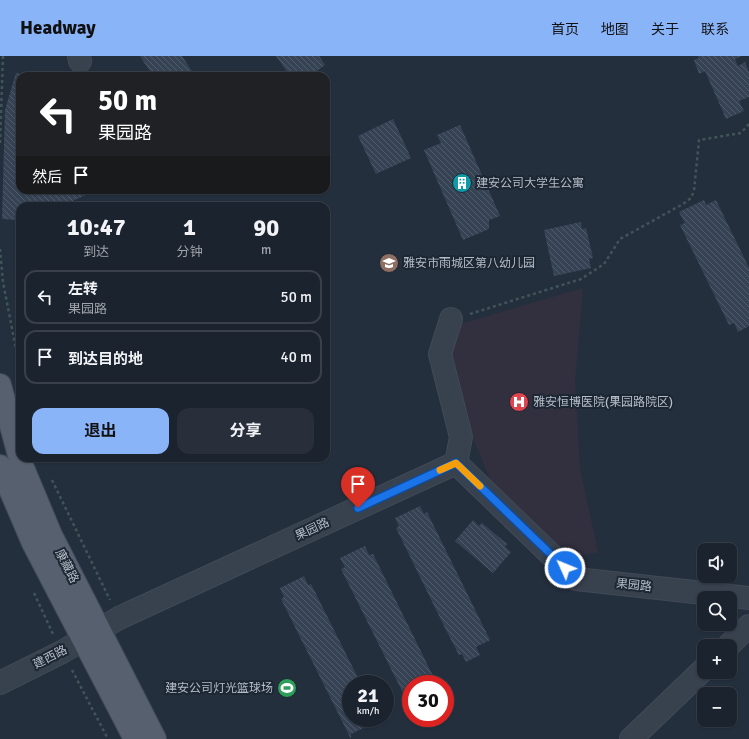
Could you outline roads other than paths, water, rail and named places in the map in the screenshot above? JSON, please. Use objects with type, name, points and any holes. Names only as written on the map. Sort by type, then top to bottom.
[{"type":"main road","name":"康藏路","points":[[0,385],[16,444]]},
{"type":"main road","name":"康藏路","points":[[21,462],[135,739]]},
{"type":"main road","name":"康藏路","points":[[0,466],[33,543],[155,739]]},
{"type":"street","points":[[451,319],[440,354],[461,437],[456,463]]},
{"type":"street","name":"果园路","points":[[91,634],[126,615],[456,463],[576,579],[749,598]]},
{"type":"street","points":[[735,639],[749,626]]},
{"type":"street","name":"建西路","points":[[0,683],[91,634]]},
{"type":"street","points":[[631,739],[697,676]]},
{"type":"place","name":"建安公司大学生公寓","points":[[462,183]]},
{"type":"place","name":"雅安市雨城区第八幼儿园","points":[[389,263]]},
{"type":"place","name":"雅安恒博医院(果园路院区)","points":[[519,402]]},
{"type":"place","name":"建安公司灯光篮球场","points":[[287,688]]}]
